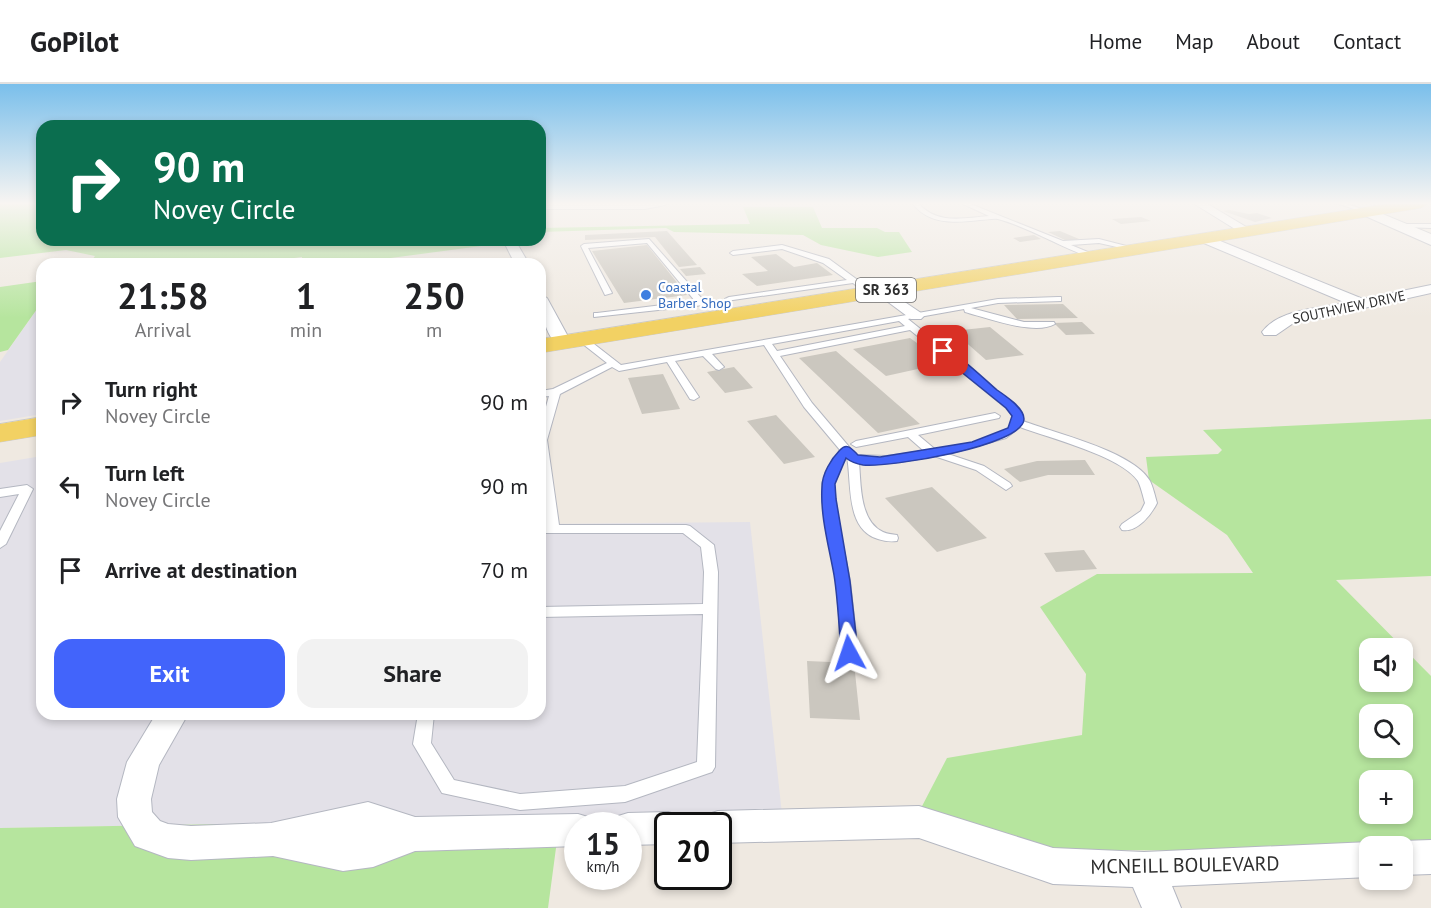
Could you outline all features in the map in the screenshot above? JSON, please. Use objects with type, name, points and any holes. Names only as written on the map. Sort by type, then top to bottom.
[{"type":"main road","name":"SR 363","points":[[546,345],[573,340],[625,322],[1182,241]]},
{"type":"main road","points":[[0,433],[36,427]]},
{"type":"street","points":[[1211,241],[1362,304]]},
{"type":"street","points":[[868,288],[910,321]]},
{"type":"street","name":"SOUTHVIEW DRIVE","points":[[1270,332],[1287,320],[1431,290]]},
{"type":"street","points":[[546,306],[573,340]]},
{"type":"street","points":[[169,720],[143,762],[134,799],[135,817],[148,834],[168,841],[191,843],[271,840],[343,854],[373,850],[415,834],[564,830]]},
{"type":"street","name":"MCNEILL BOULEVARD","points":[[732,827],[919,822],[1053,866],[1144,870],[1359,860]]},
{"type":"street","points":[[1413,858],[1431,857]]},
{"type":"street","points":[[1144,870],[1162,908]]},
{"type":"lane","points":[[1061,241],[1093,256]]},
{"type":"lane","points":[[1065,243],[1091,241]]},
{"type":"lane","points":[[1101,241],[1135,249]]},
{"type":"lane","points":[[608,292],[584,246],[649,242],[701,303],[702,311]]},
{"type":"lane","points":[[733,253],[782,248],[826,261],[868,288]]},
{"type":"lane","points":[[729,299],[788,298]]},
{"type":"lane","points":[[774,354],[817,346],[910,321],[1005,300],[1058,299]]},
{"type":"lane","points":[[963,309],[1024,326],[1051,324]]},
{"type":"lane","points":[[597,315],[625,322]]},
{"type":"lane","points":[[573,340],[619,368],[806,335],[910,321],[1010,406],[1018,416],[1017,423],[1012,430],[998,438],[975,445],[880,461],[864,461],[808,405],[767,343]]},
{"type":"lane","points":[[806,335],[817,346]]},
{"type":"lane","points":[[706,354],[719,367]]},
{"type":"lane","points":[[670,360],[694,397]]},
{"type":"lane","points":[[546,393],[555,392],[612,364]]},
{"type":"lane","points":[[546,421],[555,392]]},
{"type":"lane","points":[[849,653],[843,581],[828,484],[832,471],[852,450],[910,433],[995,416]]},
{"type":"lane","points":[[1017,423],[1114,457],[1132,468],[1144,481],[1150,502],[1146,513],[1126,527]]},
{"type":"lane","points":[[910,433],[932,452],[980,468],[1006,486]]},
{"type":"lane","points":[[852,450],[858,505],[866,523],[875,533],[892,538]]},
{"type":"lane","points":[[0,493],[27,489],[0,544]]},
{"type":"lane","points":[[425,720],[422,744],[448,788],[520,802],[625,794],[706,767],[711,572],[707,545],[686,529],[547,529],[546,511]]},
{"type":"lane","points":[[0,520],[14,517]]},
{"type":"lane","points":[[546,612],[710,609]]},
{"type":"shaded area","points":[[36,311],[36,415],[0,421],[0,362]]},
{"type":"shaded area","points":[[36,457],[36,720],[546,720],[546,524],[750,522],[782,814],[654,812],[654,816],[642,817],[642,812],[564,812],[564,818],[0,828],[0,463]]},
{"type":"green space","points":[[0,241],[36,241],[36,246],[481,246],[391,258],[94,258],[95,256],[66,250],[0,258]]},
{"type":"green space","points":[[815,241],[905,241],[912,252],[878,257],[821,245]]},
{"type":"green space","points":[[36,282],[36,310],[8,350],[0,352],[0,287]]},
{"type":"green space","points":[[1431,419],[1431,576],[1336,580],[1393,638],[1359,638],[1359,692],[1413,692],[1413,658],[1431,676],[1431,852],[1413,848],[1413,836],[1359,836],[1359,852],[997,849],[919,812],[947,758],[1082,735],[1086,674],[1040,607],[1097,574],[1253,573],[1227,535],[1149,480],[1146,457],[1218,454],[1222,450],[1203,430]]},
{"type":"green space","points":[[560,818],[548,908],[0,908],[0,828]]},
{"type":"building","points":[[659,241],[676,241],[697,265],[679,267]]},
{"type":"building","points":[[647,245],[687,295],[624,303],[592,251]]},
{"type":"building","points":[[776,254],[794,267],[817,263],[833,275],[757,286],[742,274],[768,271],[751,257]]},
{"type":"building","points":[[700,267],[706,274],[686,276],[680,269]]},
{"type":"building","points":[[1063,304],[1078,318],[1017,319],[1004,305]]},
{"type":"building","points":[[1082,322],[1095,334],[1066,335],[1054,323]]},
{"type":"building","points":[[990,327],[1024,355],[986,360],[953,331]]},
{"type":"building","points":[[910,338],[945,363],[886,376],[853,349]]},
{"type":"building","points":[[836,351],[920,424],[878,433],[799,358]]},
{"type":"building","points":[[734,367],[753,388],[725,393],[707,372]]},
{"type":"building","points":[[663,374],[680,409],[642,414],[628,378]]},
{"type":"building","points":[[776,415],[815,457],[784,464],[747,421]]},
{"type":"building","points":[[1085,460],[1095,475],[1048,475],[1020,482],[1004,469],[1037,461]]},
{"type":"building","points":[[932,487],[987,538],[937,552],[885,498]]},
{"type":"building","points":[[1084,550],[1097,569],[1056,572],[1044,553]]},
{"type":"building","points":[[807,661],[854,663],[860,720],[810,718]]},
{"type":"place","name":"Coastal Barber Shop","points":[[646,295]]},
{"type":"route","points":[[849,653],[843,581],[828,484],[837,461],[846,450],[853,458],[880,461],[975,445],[998,438],[1012,430],[1018,423],[1018,416],[1010,406],[943,351]]}]
